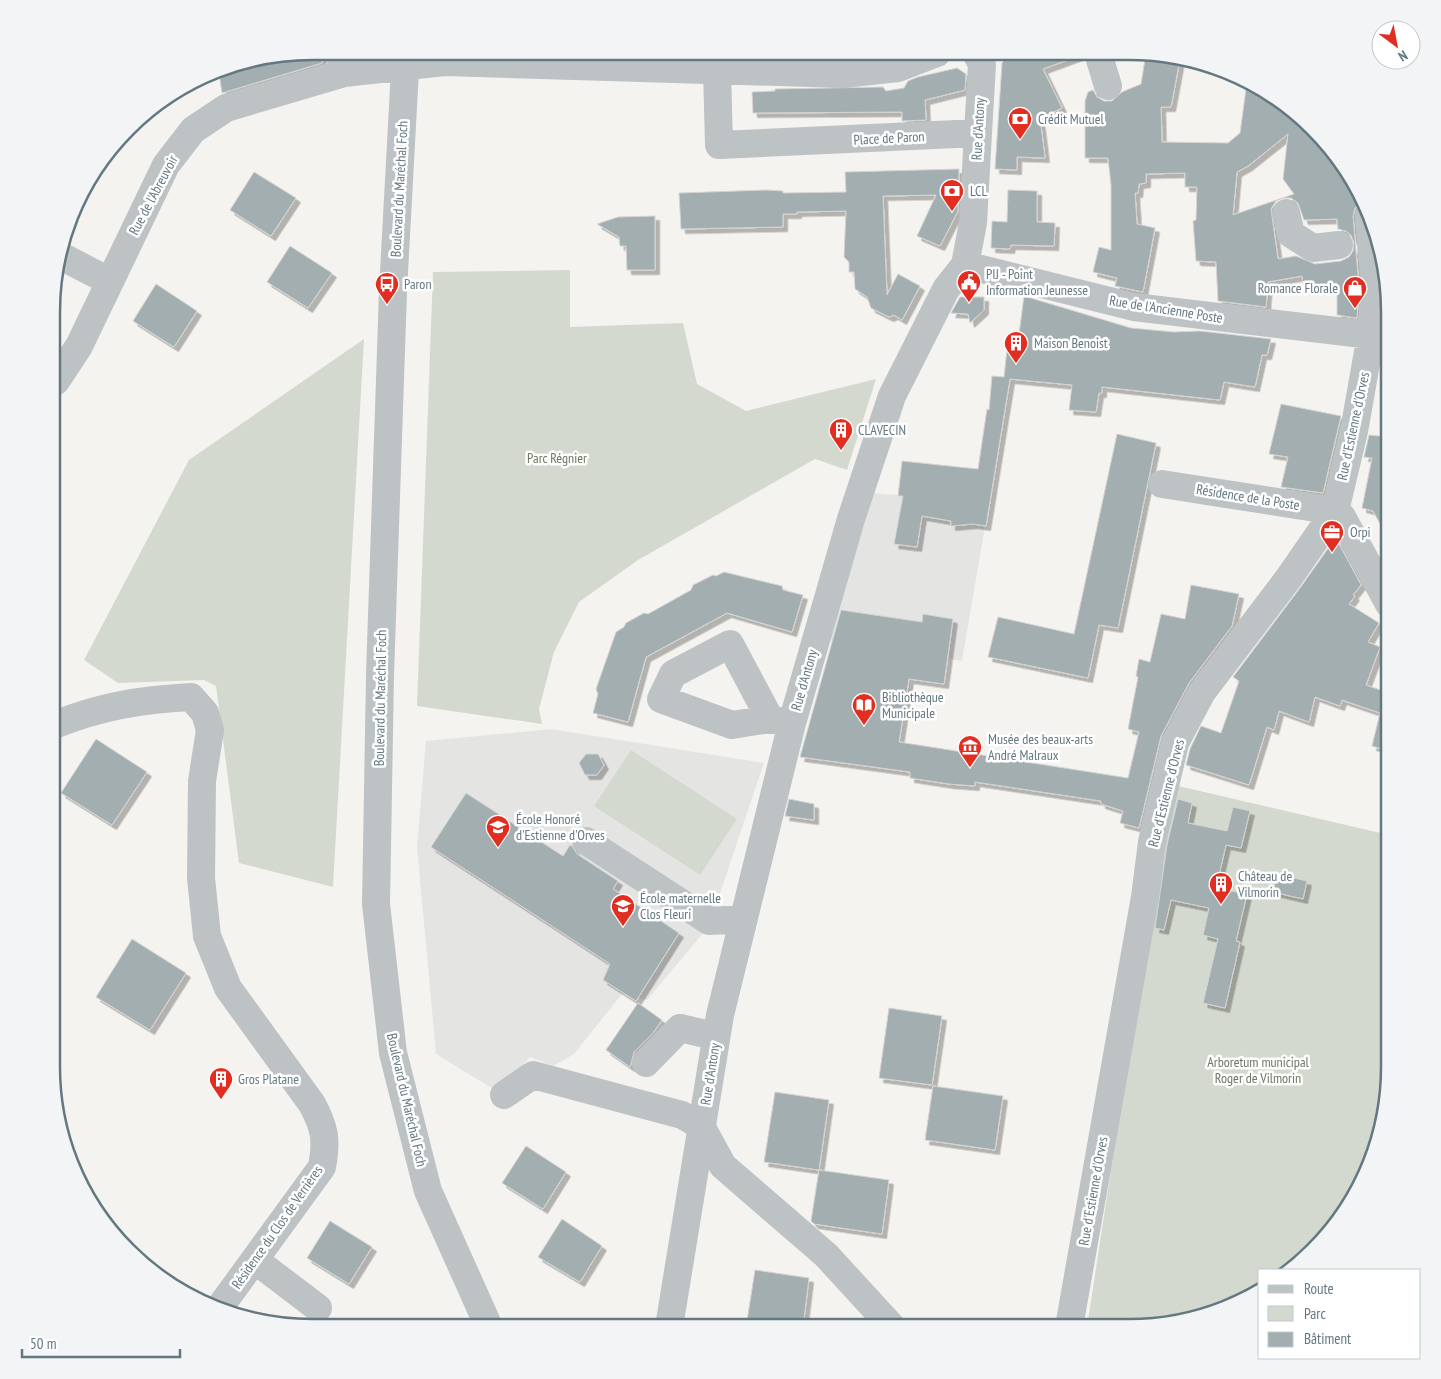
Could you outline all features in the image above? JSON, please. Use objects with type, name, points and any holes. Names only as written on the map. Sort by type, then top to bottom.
[{"type":"street","name":"Rue de l'Abreuvoir","points":[[60,375],[79,346],[166,165],[193,130],[226,108],[341,62],[384,60]]},
{"type":"street","name":"Boulevard du Maréchal Foch","points":[[405,60],[393,291],[380,675],[376,904],[393,1053],[428,1191],[485,1319]]},
{"type":"street","name":"Rue de l'Abreuvoir","points":[[418,60],[444,62],[589,60],[717,70],[843,74],[898,68],[919,60]]},
{"type":"street","name":"Rue d'Antony","points":[[670,1319],[717,1032],[770,804],[781,721],[892,396],[946,289],[965,265],[973,223],[982,64],[980,60]]},
{"type":"street","points":[[1100,60],[1108,86]]},
{"type":"street","name":"Place de Paron","points":[[717,70],[719,145],[799,143],[978,133]]},
{"type":"street","points":[[1286,213],[1291,234],[1313,248],[1360,236]]},
{"type":"street","name":"Rue d'Estienne d'Orves","points":[[1070,1319],[1145,897],[1152,842],[1174,743],[1202,692],[1288,579],[1335,511],[1354,431],[1371,335],[1375,287],[1360,236]]},
{"type":"street","points":[[66,259],[109,281]]},
{"type":"street","name":"Rue de l'Ancienne Poste","points":[[965,265],[1134,307],[1371,335]]},
{"type":"street","name":"Résidence de la Poste","points":[[1162,484],[1335,511]]},
{"type":"street","points":[[1335,511],[1342,518],[1381,589]]},
{"type":"street","name":"Résidence du Clos de Verrières","points":[[60,723],[87,712],[140,700],[191,697],[205,713],[210,730],[202,781],[201,878],[208,936],[228,988],[312,1104],[323,1124],[326,1146],[322,1167],[256,1261],[223,1303]]},
{"type":"street","points":[[586,841],[709,921],[743,919]]},
{"type":"street","points":[[646,1063],[680,1028],[706,1034],[717,1032]]},
{"type":"street","points":[[504,1095],[533,1075],[682,1114],[701,1126],[723,1166],[826,1254],[885,1319]]},
{"type":"street","points":[[256,1261],[318,1308]]},
{"type":"shaded area","points":[[872,493],[989,503],[962,661],[829,641]]},
{"type":"shaded area","points":[[551,729],[764,763],[709,926],[647,1000],[622,994],[574,1054],[553,1066],[530,1057],[498,1092],[436,1054],[417,847],[426,741]]},
{"type":"green space","name":"Parc Régnier","points":[[570,270],[570,327],[683,323],[697,384],[746,411],[876,379],[847,470],[815,459],[638,560],[579,602],[554,652],[539,709],[542,724],[417,706],[433,272]]},
{"type":"green space","points":[[364,339],[333,887],[239,863],[216,686],[204,680],[118,683],[84,660],[189,460]]},
{"type":"green space","points":[[631,750],[737,819],[700,875],[594,806]]},
{"type":"green space","name":"Arboretum municipal Roger de Vilmorin","points":[[1174,785],[1381,833],[1381,1067],[1379,1100],[1368,1148],[1355,1179],[1339,1207],[1319,1233],[1295,1257],[1279,1269],[1258,1269],[1258,1283],[1226,1300],[1210,1306],[1162,1317],[1088,1319],[1141,975]]},
{"type":"building","points":[[322,60],[322,63],[222,93],[220,77],[231,73],[279,62]]},
{"type":"building","points":[[1004,60],[1067,60],[1043,69],[1062,108],[1040,118],[1045,158],[1017,157],[1017,170],[995,169],[1002,63]]},
{"type":"building","points":[[1145,61],[1179,65],[1171,107],[1161,107],[1162,142],[1228,143],[1240,133],[1246,89],[1269,102],[1295,122],[1319,146],[1339,172],[1358,206],[1353,216],[1359,287],[1357,318],[1337,315],[1337,283],[1304,289],[1302,276],[1268,282],[1266,307],[1218,301],[1216,262],[1196,261],[1193,221],[1196,220],[1197,187],[1185,187],[1185,173],[1146,174],[1146,183],[1139,184],[1138,193],[1135,193],[1137,224],[1155,228],[1143,292],[1115,286],[1117,278],[1093,272],[1099,247],[1111,250],[1111,185],[1108,158],[1085,158],[1085,101],[1088,92],[1093,90],[1097,97],[1104,101],[1112,101],[1122,92],[1141,84]],"holes":[[[1288,134],[1283,179],[1294,194],[1233,215],[1237,172],[1248,166]],[[1283,198],[1291,198],[1298,203],[1304,220],[1337,219],[1338,229],[1346,231],[1351,235],[1354,243],[1353,251],[1349,257],[1341,261],[1315,264],[1296,256],[1278,259],[1271,209],[1276,201]]]},
{"type":"building","points":[[957,68],[966,74],[965,90],[925,100],[926,120],[902,121],[902,112],[753,113],[752,92],[775,91],[775,89],[883,87],[886,91],[904,88],[908,81],[918,77]]},
{"type":"building","points":[[959,169],[958,211],[940,246],[917,236],[936,195],[883,196],[887,295],[898,274],[920,286],[902,320],[894,315],[889,317],[871,308],[867,297],[855,289],[854,272],[849,272],[849,262],[844,257],[846,211],[783,214],[783,227],[681,229],[679,193],[767,190],[783,191],[783,193],[846,192],[845,172]]},
{"type":"building","points":[[254,172],[296,198],[271,236],[230,210]]},
{"type":"building","points":[[1008,190],[1037,191],[1037,222],[1055,223],[1054,246],[1011,245],[1010,249],[991,248],[992,221],[1007,222]]},
{"type":"building","points":[[655,216],[655,270],[627,270],[626,246],[620,246],[619,237],[597,224],[618,217]]},
{"type":"building","points":[[290,246],[332,273],[308,308],[267,282]]},
{"type":"building","points":[[156,284],[197,311],[174,347],[133,321]]},
{"type":"building","points":[[1024,296],[1131,328],[1174,332],[1200,331],[1271,339],[1267,355],[1262,355],[1255,387],[1224,382],[1220,400],[1102,387],[1102,393],[1099,393],[1096,412],[1069,410],[1072,385],[1010,379],[986,526],[973,524],[951,526],[951,521],[922,516],[917,547],[894,544],[903,496],[898,496],[902,461],[978,469],[987,409],[989,410],[992,376],[1004,377],[1007,349],[1017,349]]},
{"type":"building","name":"PIJ - Point Information Jeunesse","points":[[960,297],[984,297],[984,310],[970,323],[968,314],[951,313]]},
{"type":"building","points":[[1281,404],[1341,416],[1323,493],[1281,487],[1288,457],[1269,454]]},
{"type":"building","points":[[1117,434],[1156,443],[1118,628],[1099,625],[1088,678],[988,657],[998,617],[1074,634]]},
{"type":"building","points":[[1369,435],[1381,436],[1381,526],[1373,511],[1362,508],[1372,458],[1364,457]]},
{"type":"building","points":[[1334,540],[1338,542],[1361,585],[1349,604],[1379,623],[1368,642],[1380,647],[1366,685],[1381,690],[1381,749],[1372,746],[1380,713],[1342,700],[1340,706],[1315,697],[1309,722],[1279,711],[1274,730],[1267,727],[1249,785],[1186,765],[1190,749],[1201,726],[1221,733],[1239,681],[1233,677]]},
{"type":"building","points":[[724,572],[782,586],[783,590],[803,595],[792,632],[727,613],[646,657],[628,722],[593,713],[598,694],[596,689],[616,632],[624,627],[626,623],[644,613],[648,614],[691,590],[693,585]]},
{"type":"building","points":[[1191,585],[1239,594],[1232,626],[1189,683],[1161,736],[1139,828],[1120,823],[1123,811],[1101,804],[1101,801],[975,782],[975,786],[949,784],[910,778],[910,772],[800,757],[841,610],[922,622],[923,614],[953,619],[944,684],[909,679],[899,742],[1128,778],[1139,732],[1128,729],[1138,677],[1136,676],[1139,659],[1150,662],[1161,614],[1185,619]]},
{"type":"building","points":[[96,739],[147,772],[112,825],[61,793]]},
{"type":"building","points":[[586,754],[598,754],[604,765],[597,775],[585,775],[579,763]]},
{"type":"building","points":[[466,793],[563,856],[570,845],[572,846],[577,854],[618,881],[613,889],[679,933],[636,1001],[603,980],[610,964],[431,847]]},
{"type":"building","points":[[789,799],[814,804],[814,820],[785,816]]},
{"type":"building","name":"Château de Vilmorin","points":[[1178,799],[1192,803],[1188,823],[1227,831],[1233,807],[1250,811],[1241,848],[1226,845],[1216,888],[1247,894],[1236,941],[1240,942],[1225,1008],[1203,1003],[1218,939],[1203,935],[1209,908],[1171,900],[1164,930],[1155,928],[1167,845]]},
{"type":"building","points":[[1277,874],[1307,881],[1303,899],[1273,892]]},
{"type":"building","points":[[132,939],[186,973],[150,1030],[96,997]]},
{"type":"building","points":[[638,1003],[662,1020],[653,1033],[634,1052],[630,1067],[606,1050]]},
{"type":"building","points":[[889,1008],[942,1016],[932,1085],[879,1078]]},
{"type":"building","points":[[933,1086],[1003,1096],[995,1150],[925,1140]]},
{"type":"building","points":[[775,1092],[829,1100],[819,1170],[764,1162]]},
{"type":"building","points":[[526,1146],[566,1172],[543,1209],[502,1183]]},
{"type":"building","points":[[819,1170],[889,1180],[882,1234],[814,1224],[811,1221]]},
{"type":"building","points":[[562,1219],[602,1246],[580,1282],[538,1257]]},
{"type":"building","points":[[330,1221],[372,1247],[349,1284],[307,1258]]},
{"type":"building","points":[[755,1270],[809,1278],[804,1319],[747,1319]]},
{"type":"place","name":"Crédit Mutuel","points":[[1020,140]]},
{"type":"place","name":"LCL","points":[[952,212]]},
{"type":"place","name":"PIJ - Point Information Jeunesse","points":[[969,303]]},
{"type":"place","name":"Paron","points":[[387,305]]},
{"type":"place","name":"Romance Florale","points":[[1355,309]]},
{"type":"place","name":"Maison Benoist","points":[[1016,364]]},
{"type":"place","name":"CLAVECIN","points":[[841,451]]},
{"type":"place","name":"Orpi","points":[[1332,553]]},
{"type":"place","name":"Bibliothèque Municipale","points":[[864,726]]},
{"type":"place","name":"Musée des beaux-arts André Malraux","points":[[970,768]]},
{"type":"place","name":"École Honoré d'Estienne d'Orves","points":[[498,848]]},
{"type":"place","name":"Château de Vilmorin","points":[[1221,905]]},
{"type":"place","name":"École maternelle Clos Fleuri","points":[[623,927]]},
{"type":"place","name":"Gros Platane","points":[[221,1100]]}]
